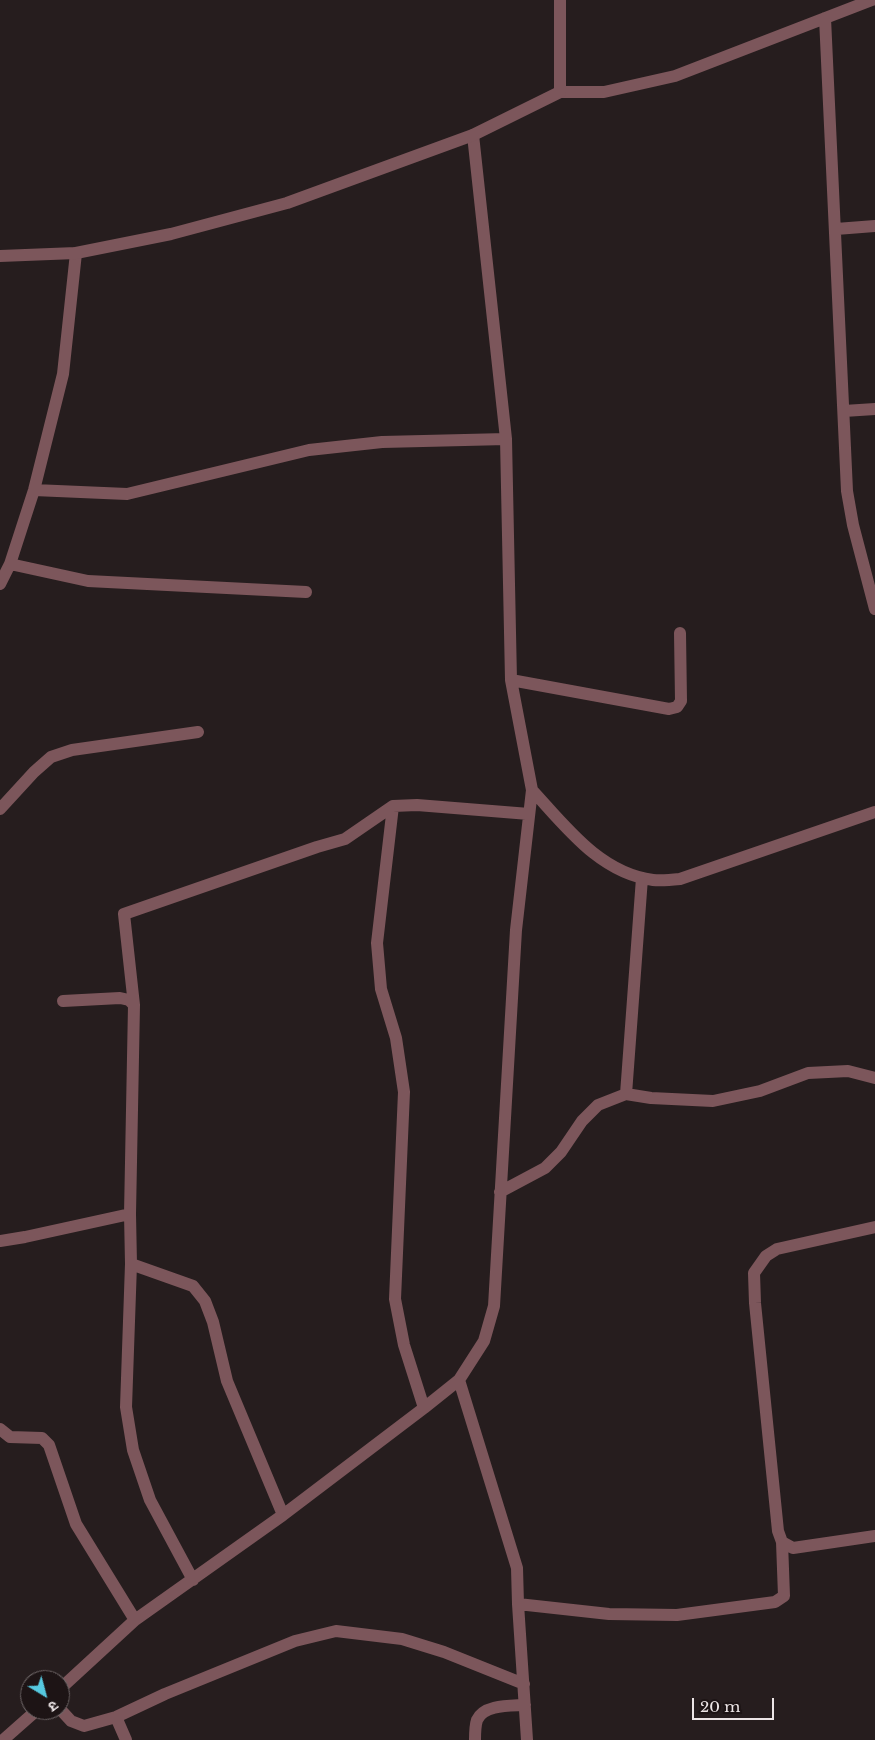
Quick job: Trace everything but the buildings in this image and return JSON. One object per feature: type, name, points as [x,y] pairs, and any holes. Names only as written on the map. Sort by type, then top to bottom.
[{"type":"street","points":[[560,0],[560,92]]},
{"type":"street","points":[[0,256],[76,253],[171,234],[287,203],[473,136],[560,92],[604,92],[675,76],[872,0]]},
{"type":"street","points":[[826,18],[847,491],[853,524],[875,609]]},
{"type":"street","points":[[70,1681],[135,1620],[283,1515],[459,1380],[484,1341],[494,1306],[516,930],[532,790],[511,680],[506,439],[473,136]]},
{"type":"street","points":[[836,229],[875,226]]},
{"type":"street","points":[[0,584],[10,564],[34,490],[63,374],[76,253]]},
{"type":"street","points":[[844,411],[875,409]]},
{"type":"street","points":[[34,490],[127,494],[309,450],[382,442],[506,439]]},
{"type":"street","points":[[10,564],[88,581],[306,592]]},
{"type":"street","points":[[511,680],[669,710],[676,707],[681,700],[680,633]]},
{"type":"street","points":[[0,809],[34,772],[51,757],[72,750],[198,732]]},
{"type":"street","points":[[532,790],[579,841],[608,864],[625,874],[654,880],[680,879],[875,812]]},
{"type":"street","points":[[193,1580],[150,1500],[132,1450],[126,1407],[131,1264],[130,1214],[134,1005],[124,914],[316,847],[345,839],[393,806],[418,805],[529,814]]},
{"type":"street","points":[[393,806],[377,944],[381,989],[396,1038],[404,1092],[395,1261],[395,1299],[404,1345],[424,1408]]},
{"type":"street","points":[[626,1094],[642,878]]},
{"type":"street","points":[[64,1001],[120,998],[129,1000],[134,1005]]},
{"type":"street","points":[[500,1192],[545,1168],[561,1152],[582,1121],[598,1105],[626,1094],[651,1098],[713,1101],[760,1091],[808,1073],[848,1071],[875,1078]]},
{"type":"street","points":[[0,1240],[25,1237],[130,1214]]},
{"type":"street","points":[[518,1604],[608,1614],[676,1615],[776,1602],[784,1596],[782,1542],[778,1531],[755,1303],[754,1273],[766,1256],[777,1249],[875,1227]]},
{"type":"street","points":[[131,1264],[193,1286],[205,1301],[228,1381],[283,1515]]},
{"type":"street","points":[[459,1380],[517,1568],[527,1740]]},
{"type":"street","points":[[0,1429],[10,1437],[42,1438],[50,1445],[76,1524],[135,1620]]},
{"type":"street","points":[[782,1542],[793,1548],[875,1536]]},
{"type":"street","points":[[70,1720],[84,1726],[116,1717],[165,1694],[295,1641],[336,1632],[402,1639],[444,1652],[524,1684]]},
{"type":"street","points":[[475,1740],[477,1720],[481,1714],[494,1707],[526,1705]]},
{"type":"street","points":[[116,1717],[126,1740]]},
{"type":"street","points":[[3,1740],[26,1720]]}]
